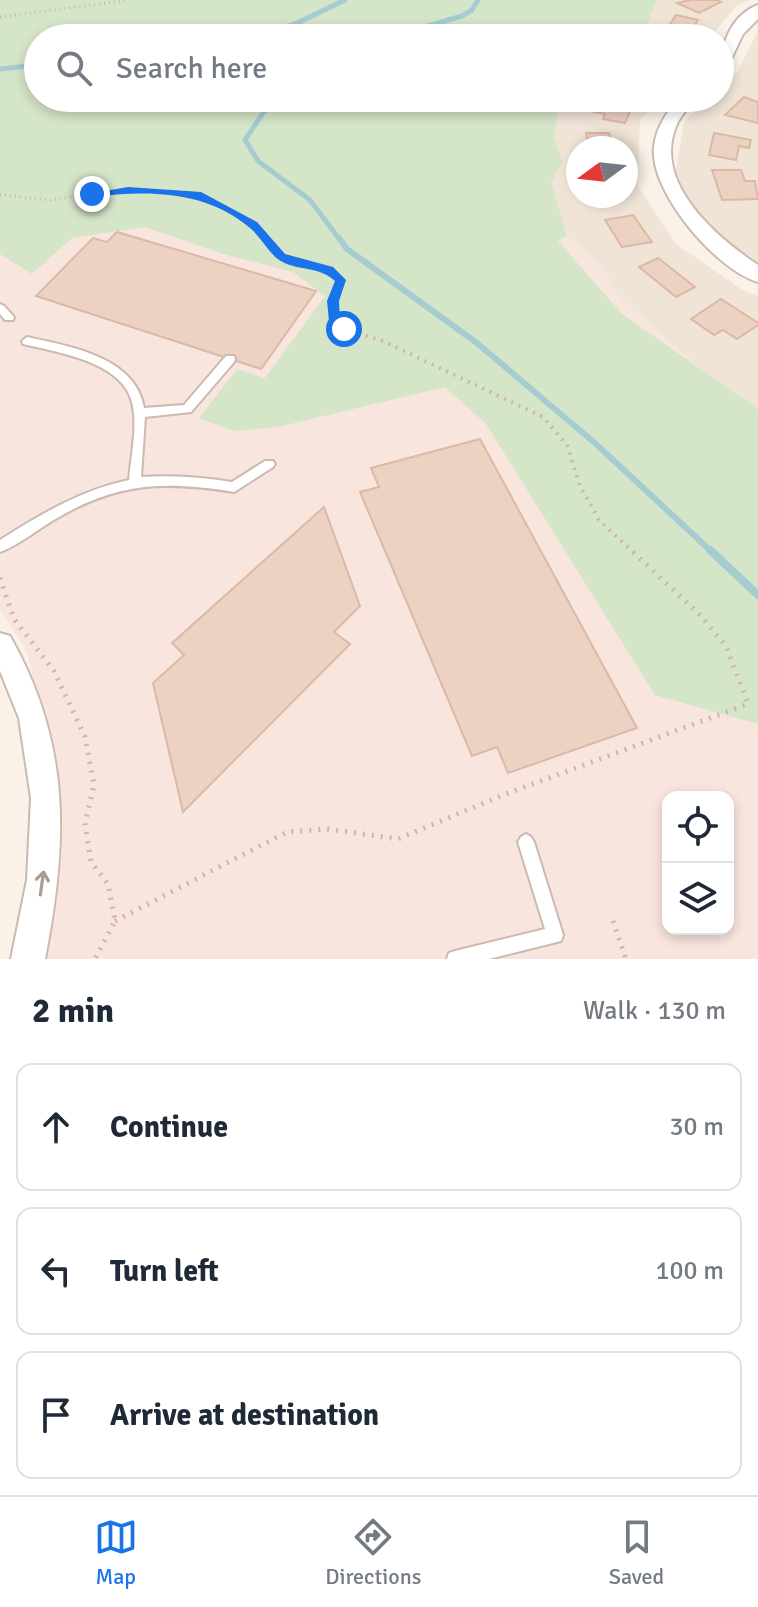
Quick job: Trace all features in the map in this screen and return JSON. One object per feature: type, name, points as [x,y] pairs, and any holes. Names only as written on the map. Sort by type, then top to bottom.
[{"type":"street","points":[[734,36],[758,10]]},
{"type":"street","points":[[676,112],[666,134],[665,167],[671,188],[700,231],[758,275]]},
{"type":"street","points":[[0,645],[27,702],[40,750],[46,798],[46,855],[28,959]]},
{"type":"lane","points":[[27,341],[78,352],[117,373],[136,396],[135,480]]},
{"type":"lane","points":[[138,413],[187,409],[230,359]]},
{"type":"lane","points":[[0,547],[95,493],[135,480],[188,478],[234,487],[269,464]]},
{"type":"lane","points":[[455,959],[555,935],[526,842]]},
{"type":"path","points":[[0,17],[129,0]]},
{"type":"path","points":[[0,195],[50,200],[128,190],[197,194],[253,225],[281,256],[299,264],[314,264],[330,270],[341,280],[333,301],[334,321],[344,329],[383,341],[543,417],[567,445],[580,486],[599,520],[701,616],[726,646],[748,704],[503,795],[398,839],[327,829],[287,832],[115,921],[95,959]]},
{"type":"path","points":[[0,578],[14,619],[54,671],[85,737],[94,785],[85,823],[91,862],[108,884],[115,921]]},
{"type":"path","points":[[613,921],[626,959]]},
{"type":"shaded area","points":[[656,0],[750,0],[737,5],[721,24],[643,24]]},
{"type":"shaded area","points":[[758,30],[758,262],[715,233],[691,209],[676,170],[684,122],[694,112],[734,112],[734,75]]},
{"type":"shaded area","points":[[544,112],[648,112],[640,121],[638,164],[638,136],[566,136],[566,208],[638,208],[638,187],[676,244],[744,291],[758,296],[758,419],[619,297],[601,265],[567,236],[550,181],[542,117]]},
{"type":"shaded area","points":[[152,226],[273,257],[356,318],[567,236],[601,265],[619,297],[758,419],[758,959],[45,959],[50,941],[60,799],[27,652],[0,610],[0,248]]},
{"type":"green space","points":[[0,0],[657,0],[646,24],[24,24],[24,112],[558,112],[553,137],[563,162],[551,182],[567,236],[558,241],[622,314],[758,409],[758,724],[655,695],[486,424],[445,387],[278,427],[234,431],[199,418],[237,369],[265,378],[325,296],[293,272],[223,254],[145,227],[72,238],[32,274],[0,254]]},
{"type":"building","points":[[690,0],[721,2],[699,13],[677,3]]},
{"type":"building","points":[[676,15],[698,20],[696,24],[670,24]]},
{"type":"building","points":[[744,97],[758,102],[758,123],[725,115],[734,112],[734,106]]},
{"type":"building","points":[[595,112],[630,112],[625,123],[603,119],[605,114]]},
{"type":"building","points":[[586,133],[609,133],[610,136],[587,136]]},
{"type":"building","points":[[714,133],[751,140],[749,148],[739,146],[736,160],[709,155]]},
{"type":"building","points":[[712,170],[741,170],[745,181],[755,181],[758,199],[722,200]]},
{"type":"building","points":[[633,215],[652,242],[622,247],[605,220]]},
{"type":"building","points":[[117,232],[316,291],[261,369],[36,296],[93,238],[107,242]]},
{"type":"building","points":[[658,258],[695,287],[676,297],[639,267]]},
{"type":"building","points":[[721,299],[758,325],[737,339],[723,330],[714,335],[691,319]]},
{"type":"building","points":[[480,439],[637,728],[508,773],[497,747],[472,756],[360,492],[379,487],[371,468]]},
{"type":"building","points":[[324,507],[360,606],[334,632],[350,644],[183,812],[153,683],[184,655],[172,643]]},
{"type":"waterway","points":[[295,24],[345,0]]},
{"type":"waterway","points":[[435,24],[462,16],[472,10],[478,0]]},
{"type":"waterway","points":[[0,69],[24,66]]},
{"type":"waterway","points":[[264,112],[245,140],[258,161],[310,200],[340,240]]},
{"type":"waterway","points":[[339,238],[347,249],[477,343],[596,444],[712,552]]},
{"type":"waterway","points":[[710,550],[758,595]]},
{"type":"route","points":[[92,194],[128,190],[197,194],[253,225],[281,256],[299,264],[314,264],[330,270],[341,280],[333,301],[334,321],[344,329]]}]
